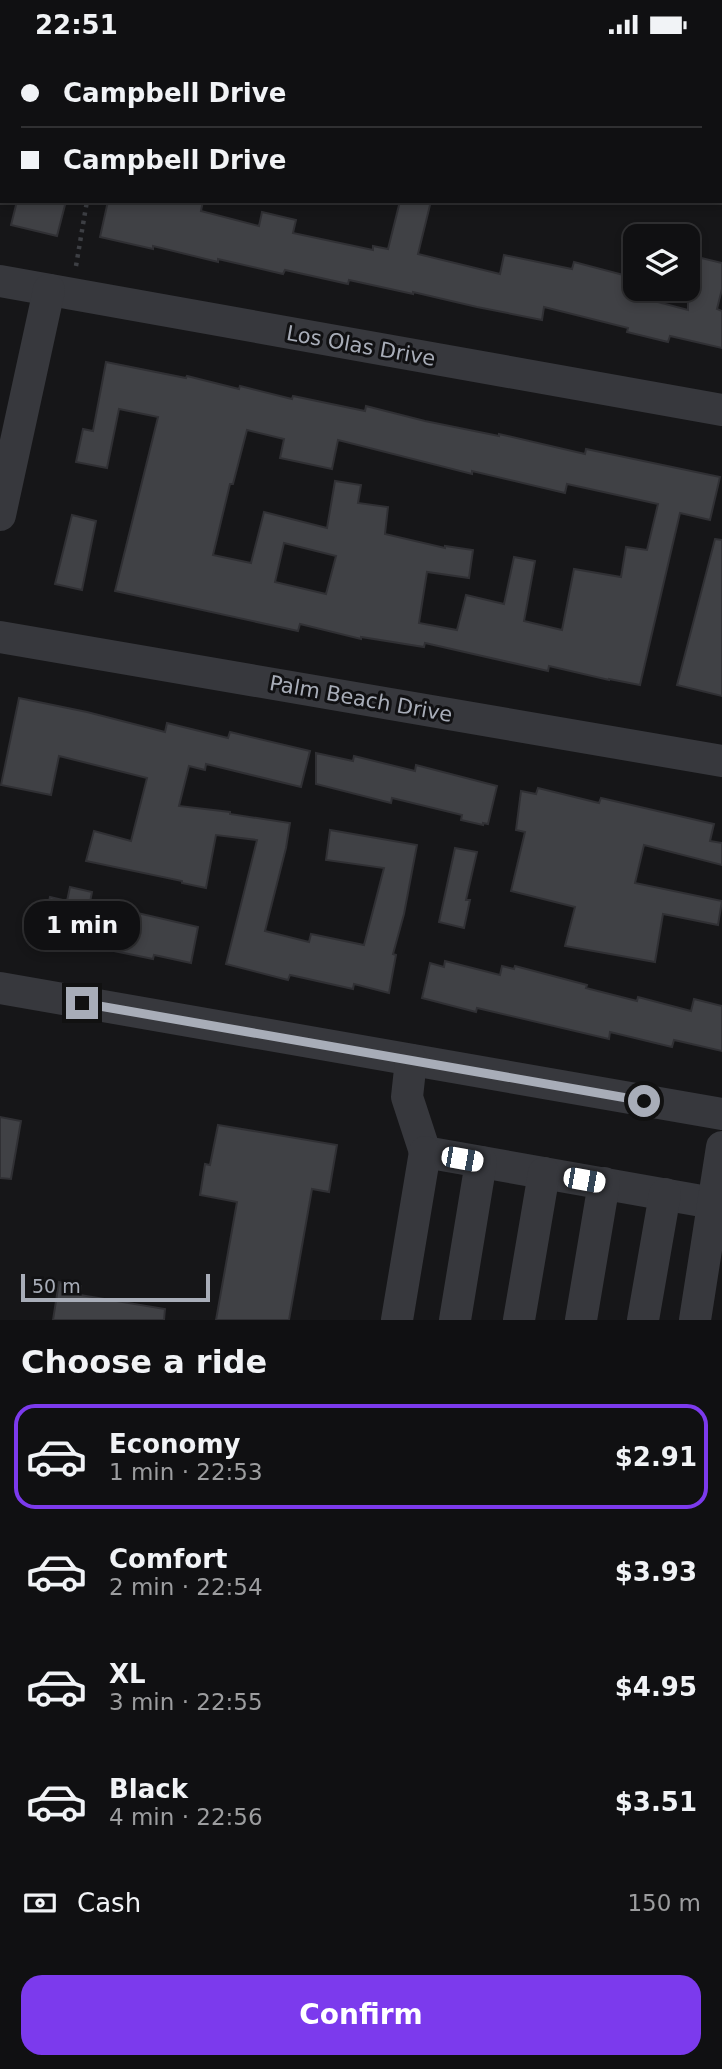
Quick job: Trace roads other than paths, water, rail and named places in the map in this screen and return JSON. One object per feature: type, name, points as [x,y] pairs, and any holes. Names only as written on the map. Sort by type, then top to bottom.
[{"type":"street","name":"Los Olas Drive","points":[[0,281],[722,410]]},
{"type":"street","points":[[0,515],[60,292]]},
{"type":"street","name":"Palm Beach Drive","points":[[0,636],[722,761]]},
{"type":"street","points":[[0,988],[722,1114]]},
{"type":"street","points":[[397,1320],[425,1152],[407,1097],[411,1060]]},
{"type":"street","points":[[695,1320],[722,1147]]},
{"type":"street","points":[[425,1152],[713,1203]]},
{"type":"street","points":[[455,1320],[481,1162]]},
{"type":"street","points":[[519,1320],[544,1173]]},
{"type":"street","points":[[581,1320],[604,1183]]},
{"type":"street","points":[[643,1320],[665,1194]]}]
